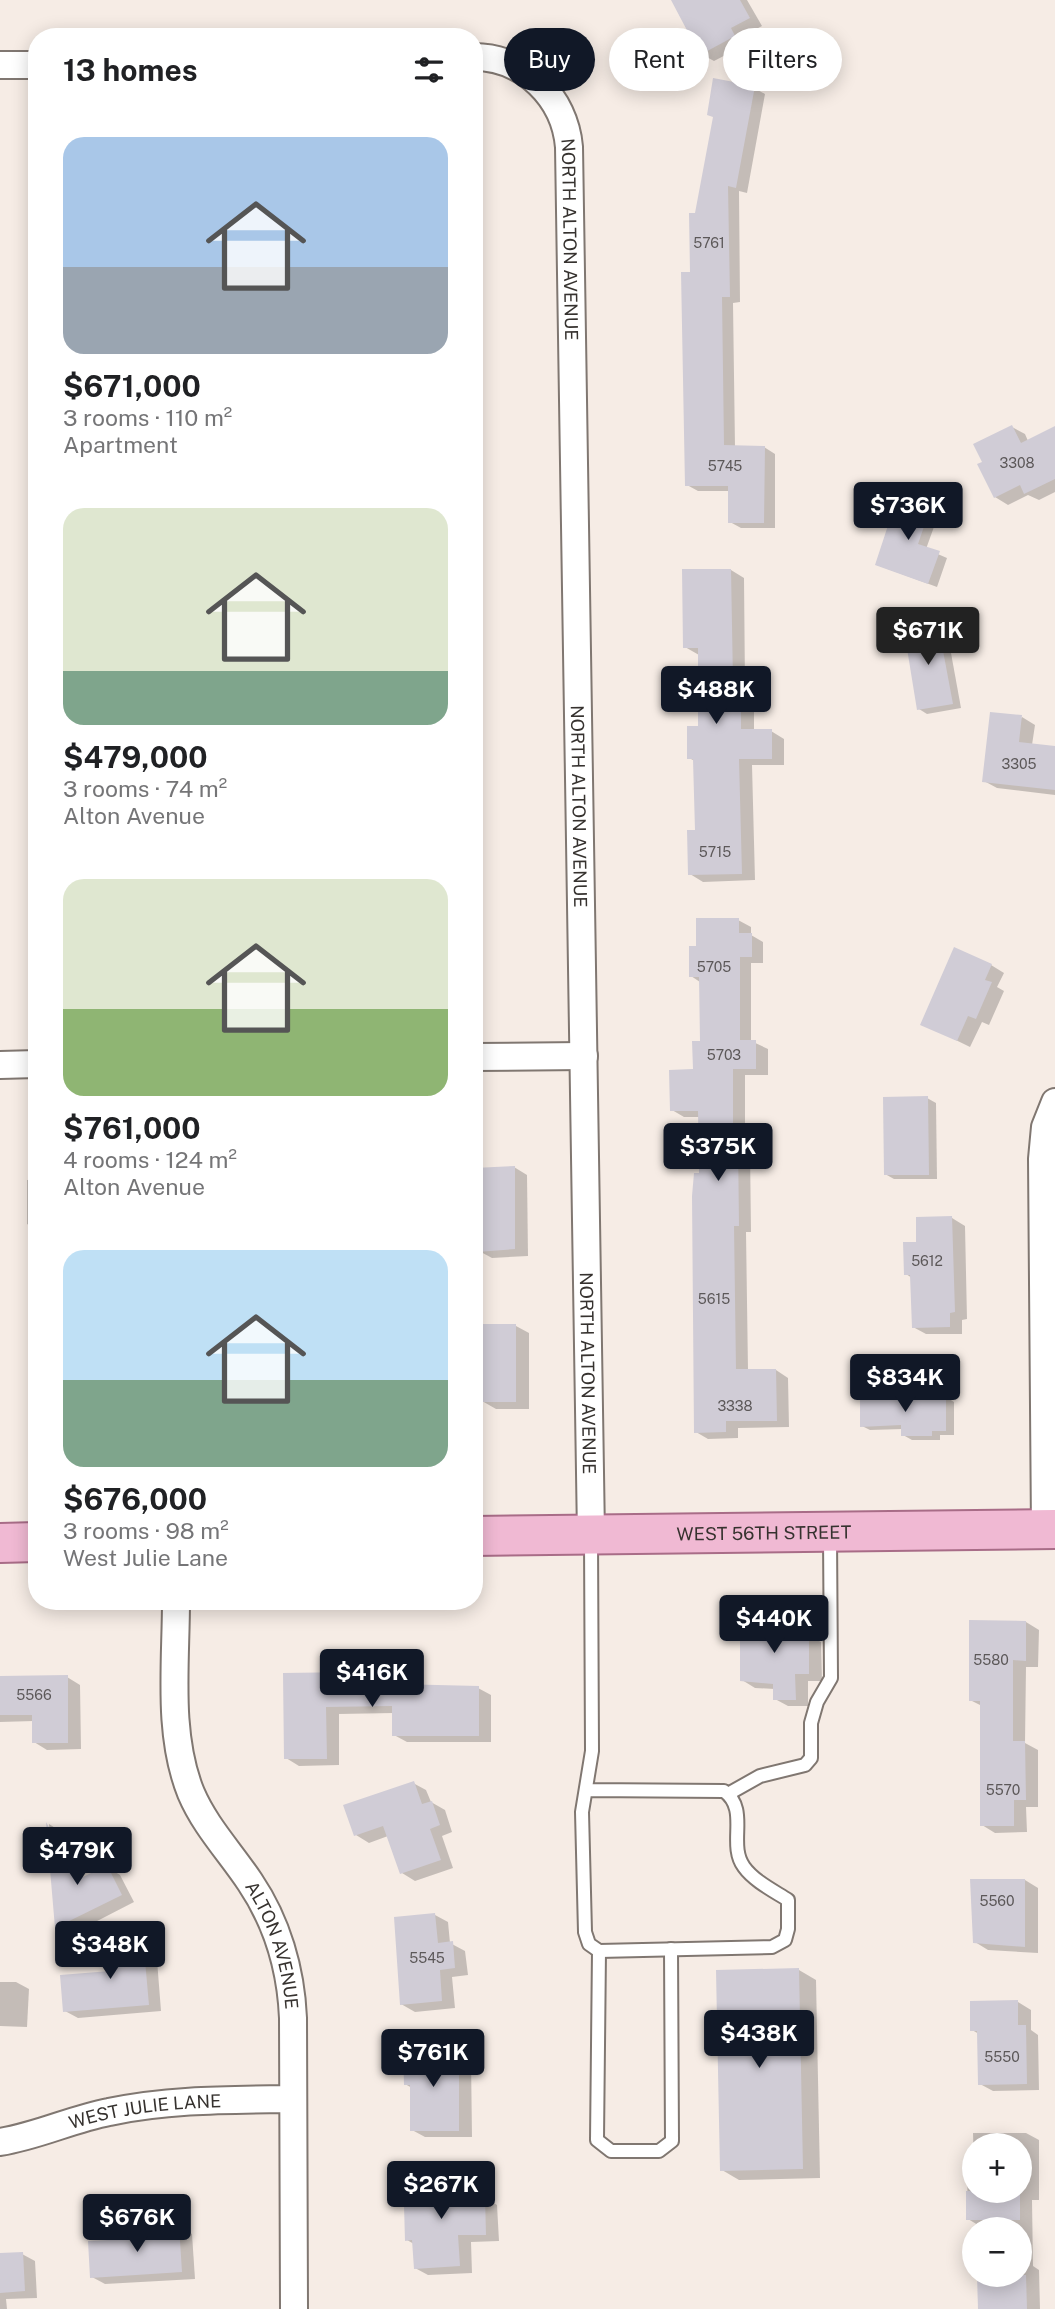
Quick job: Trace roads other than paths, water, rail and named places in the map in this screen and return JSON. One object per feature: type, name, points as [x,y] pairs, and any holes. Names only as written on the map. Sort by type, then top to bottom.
[{"type":"main road","name":"WEST 56TH STREET","points":[[483,1536],[1050,1529]]},
{"type":"main road","points":[[0,1543],[28,1542]]},
{"type":"street","name":"NORTH ALTON AVENUE","points":[[483,58],[516,66],[542,86],[561,113],[569,147],[591,1535]]},
{"type":"street","points":[[0,65],[28,65]]},
{"type":"street","points":[[483,1057],[584,1056]]},
{"type":"street","points":[[0,1065],[28,1064]]},
{"type":"street","points":[[1050,1529],[1042,1159],[1045,1127],[1055,1102]]},
{"type":"street","name":"ALTON AVENUE","points":[[176,1610],[177,1732],[187,1782],[204,1819],[263,1902],[279,1940],[292,2006],[295,2309]]},
{"type":"street","name":"WEST JULIE LANE","points":[[0,2142],[19,2139],[106,2112],[170,2102],[293,2099]]},
{"type":"lane","points":[[728,1794],[760,1776],[805,1765],[811,1758],[811,1723],[817,1702],[831,1678],[830,1532]]},
{"type":"lane","points":[[586,1790],[724,1791],[728,1794],[737,1807],[738,1853],[743,1867],[788,1900],[785,1940],[772,1947],[599,1951],[589,1944],[585,1932],[582,1811],[592,1751],[591,1535]]},
{"type":"lane","points":[[599,1951],[597,2140],[611,2151],[659,2151],[672,2141],[671,1949]]}]
